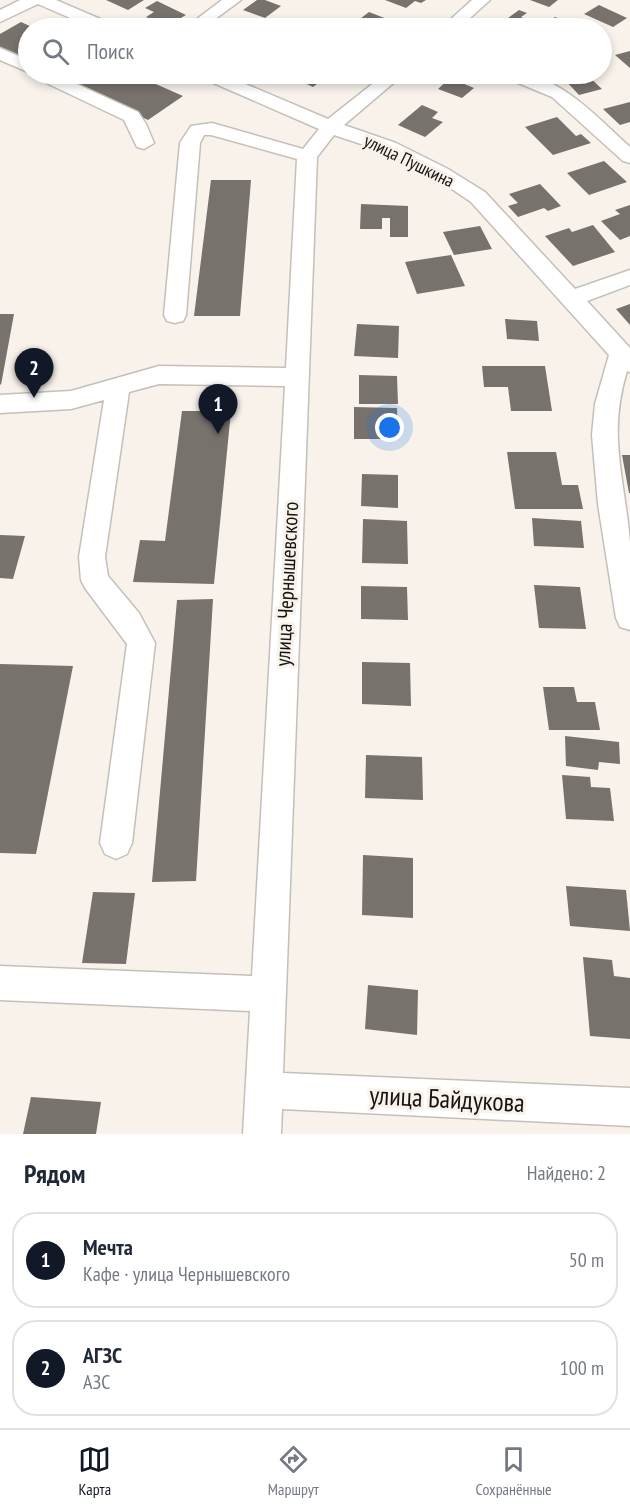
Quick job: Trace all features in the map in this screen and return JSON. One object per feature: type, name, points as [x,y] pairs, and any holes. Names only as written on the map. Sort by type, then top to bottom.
[{"type":"street","points":[[0,17],[33,0]]},
{"type":"street","points":[[42,0],[83,18]]},
{"type":"street","points":[[208,18],[234,0]]},
{"type":"street","points":[[461,18],[482,0]]},
{"type":"street","points":[[0,53],[18,62]]},
{"type":"street","points":[[63,84],[131,116],[137,124],[144,143]]},
{"type":"street","name":"улица Пушкина","points":[[231,84],[330,127],[389,147],[441,173],[478,197],[626,359],[610,384],[604,433],[610,501],[630,618]]},
{"type":"street","points":[[175,315],[190,143],[198,130],[212,129],[307,156],[330,127],[383,84]]},
{"type":"street","points":[[536,84],[558,93],[630,157]]},
{"type":"street","name":"улица Чернышевского","points":[[262,1134],[307,156]]},
{"type":"street","points":[[571,299],[630,277]]},
{"type":"street","points":[[0,404],[71,400],[159,375],[297,377]]},
{"type":"street","points":[[116,843],[141,643],[129,622],[95,580],[92,557],[118,386]]},
{"type":"street","points":[[0,983],[268,994]]},
{"type":"street","name":"улица Байдукова","points":[[263,1090],[630,1107]]},
{"type":"building","points":[[106,0],[144,0],[128,10]]},
{"type":"building","points":[[257,0],[265,0],[281,6],[265,18],[243,10]]},
{"type":"building","points":[[385,0],[426,0],[421,3],[415,1],[406,8]]},
{"type":"building","points":[[530,0],[558,0],[549,7]]},
{"type":"building","points":[[157,1],[186,15],[181,18],[148,18],[146,17],[154,12],[145,8]]},
{"type":"building","points":[[599,5],[627,18],[613,27],[612,18],[593,18],[584,14]]},
{"type":"building","points":[[519,10],[527,13],[521,17],[523,18],[508,18]]},
{"type":"building","points":[[369,12],[384,18],[361,18]]},
{"type":"building","points":[[18,24],[18,59],[0,50],[0,34]]},
{"type":"building","points":[[630,51],[630,68],[615,55]]},
{"type":"building","points":[[71,84],[156,84],[183,96],[148,120]]},
{"type":"building","points":[[443,84],[464,84],[474,88],[462,98],[438,89]]},
{"type":"building","points":[[569,84],[597,84],[602,89],[579,95]]},
{"type":"building","points":[[630,102],[630,122],[620,125],[603,109]]},
{"type":"building","points":[[422,105],[438,112],[432,118],[443,122],[425,137],[398,125]]},
{"type":"building","points":[[557,117],[576,136],[581,134],[591,143],[553,155],[525,127]]},
{"type":"building","points":[[604,161],[627,182],[589,195],[567,173]]},
{"type":"building","points":[[211,180],[251,180],[240,316],[194,316]]},
{"type":"building","points":[[540,184],[561,206],[548,211],[544,208],[518,217],[508,206],[518,203],[509,194]]},
{"type":"building","points":[[361,204],[408,206],[408,237],[390,237],[390,218],[382,218],[382,229],[360,229]]},
{"type":"building","points":[[630,205],[630,236],[620,240],[601,221],[620,214],[615,210]]},
{"type":"building","points":[[593,225],[615,252],[573,266],[545,236],[569,228],[572,232]]},
{"type":"building","points":[[480,226],[492,249],[454,255],[443,232]]},
{"type":"building","points":[[451,255],[465,286],[417,294],[405,262]]},
{"type":"building","points":[[630,304],[630,325],[616,309]]},
{"type":"building","points":[[0,314],[14,314],[1,385],[0,384]]},
{"type":"building","points":[[505,319],[537,321],[539,341],[507,339]]},
{"type":"building","points":[[357,324],[399,326],[398,358],[354,356]]},
{"type":"building","points":[[482,366],[545,366],[552,411],[511,411],[508,387],[484,387]]},
{"type":"building","points":[[359,375],[397,376],[398,404],[359,404]]},
{"type":"building","points":[[354,407],[397,408],[398,439],[354,439]]},
{"type":"building","points":[[182,411],[231,411],[214,584],[133,582],[140,540],[165,541]]},
{"type":"building","points":[[507,452],[556,452],[562,485],[578,485],[583,509],[515,509]]},
{"type":"building","points":[[622,455],[630,455],[630,493],[629,493]]},
{"type":"building","points":[[362,474],[398,475],[398,508],[361,506]]},
{"type":"building","points":[[532,518],[581,521],[584,548],[534,546]]},
{"type":"building","points":[[363,519],[407,521],[408,564],[362,563]]},
{"type":"building","points":[[0,535],[25,536],[13,579],[0,578]]},
{"type":"building","points":[[534,585],[580,587],[586,629],[539,628]]},
{"type":"building","points":[[361,586],[407,587],[408,620],[361,619]]},
{"type":"building","points":[[213,599],[196,881],[152,882],[177,600]]},
{"type":"building","points":[[362,662],[410,663],[411,706],[362,704]]},
{"type":"building","points":[[0,664],[73,666],[36,854],[0,853]]},
{"type":"building","points":[[543,687],[574,687],[577,702],[595,702],[600,730],[549,730]]},
{"type":"building","points":[[565,736],[619,742],[620,764],[599,762],[598,770],[566,766]]},
{"type":"building","points":[[366,755],[422,757],[423,800],[365,798]]},
{"type":"building","points":[[562,775],[590,777],[591,787],[610,788],[614,821],[566,819]]},
{"type":"building","points":[[363,855],[413,858],[413,918],[362,915]]},
{"type":"building","points":[[566,886],[626,890],[630,931],[570,926]]},
{"type":"building","points":[[93,892],[135,893],[126,964],[82,963]]},
{"type":"building","points":[[583,957],[612,960],[614,976],[630,978],[630,1039],[590,1036]]},
{"type":"building","points":[[368,985],[418,990],[417,1035],[365,1029]]},
{"type":"building","points":[[31,1097],[101,1102],[96,1134],[23,1134]]},
{"type":"place","name":"АГЗС","points":[[34,398]]},
{"type":"place","name":"Мечта","points":[[218,434]]}]
